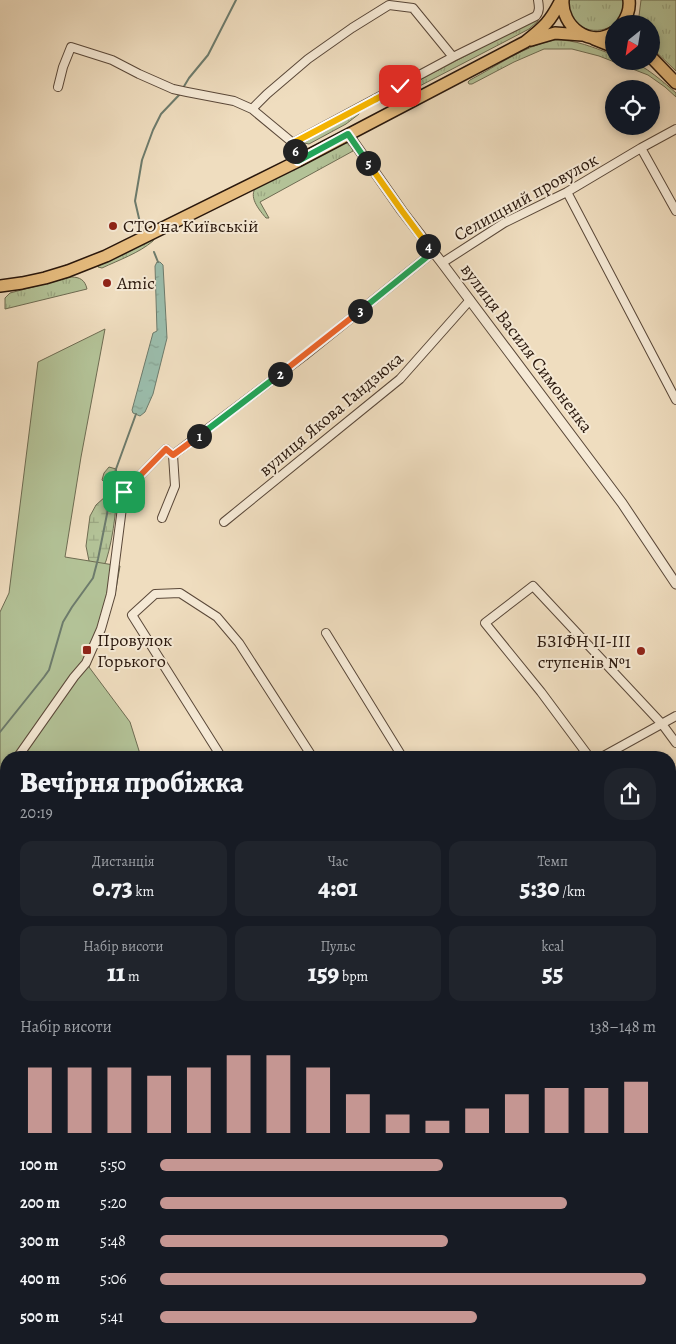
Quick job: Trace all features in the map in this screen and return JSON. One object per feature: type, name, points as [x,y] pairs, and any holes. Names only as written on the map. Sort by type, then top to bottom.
[{"type":"main road","points":[[562,0],[562,9],[569,24],[588,37],[605,43]]},
{"type":"main road","points":[[0,286],[53,276],[106,256],[298,161],[525,42],[546,25],[562,0]]},
{"type":"main road","points":[[525,42],[555,34],[601,38],[605,37]]},
{"type":"main road","points":[[660,66],[673,80]]},
{"type":"main road","points":[[658,70],[673,80]]},
{"type":"street","points":[[293,143],[453,57],[536,16],[539,7],[538,0]]},
{"type":"street","points":[[252,110],[266,94],[308,59],[389,5],[413,8],[453,57]]},
{"type":"street","points":[[58,87],[71,47],[112,60],[139,74],[178,90],[234,101],[252,110],[293,143],[298,161]]},
{"type":"street","name":"Селищний провулок","points":[[442,262],[504,223],[567,192],[676,129]]},
{"type":"street","name":"вулиця Василя Симоненка","points":[[348,134],[402,211],[622,503],[676,584]]},
{"type":"street","points":[[641,148],[676,211]]},
{"type":"street","points":[[567,192],[676,400]]},
{"type":"street","points":[[173,455],[304,356],[433,252]]},
{"type":"street","name":"вулиця Якова Гандзюка","points":[[224,522],[400,379],[470,300]]},
{"type":"street","points":[[22,751],[74,676],[86,663],[101,629],[111,594],[124,492],[166,449],[173,455],[175,486],[162,518]]},
{"type":"street","points":[[585,751],[541,692],[485,623],[533,586],[662,724],[676,743]]},
{"type":"street","points":[[218,751],[132,615],[155,594],[180,593],[217,617],[239,643],[308,751]]},
{"type":"street","points":[[326,634],[399,751]]},
{"type":"street","points":[[613,751],[676,716]]},
{"type":"green space","points":[[569,0],[623,0],[621,15],[605,15],[605,28],[585,29],[576,23],[570,13]]},
{"type":"green space","points":[[641,0],[676,0],[676,71],[660,56],[660,15],[639,15]]},
{"type":"green space","points":[[538,18],[538,21],[529,29],[387,103],[381,103],[381,100]]},
{"type":"green space","points":[[554,40],[577,42],[605,52],[605,58],[572,49],[544,49],[469,84],[470,80],[511,57]]},
{"type":"green space","points":[[635,70],[648,70],[660,80],[655,80]]},
{"type":"green space","points":[[660,80],[676,93],[676,97],[660,83]]},
{"type":"green space","points":[[358,111],[359,114],[346,124],[309,144],[304,143],[305,140]]},
{"type":"green space","points":[[341,143],[350,143],[353,151],[260,202],[269,218],[266,218],[254,200],[255,189]]},
{"type":"green space","points":[[154,239],[153,241],[135,253],[102,268],[98,267],[98,266]]},
{"type":"green space","points":[[71,277],[82,280],[87,289],[5,309],[5,298],[10,293]]},
{"type":"green space","points":[[105,329],[81,457],[65,557],[120,566],[115,595],[89,667],[130,722],[139,751],[0,751],[0,612],[9,593],[38,362]]},
{"type":"green space","points":[[109,467],[116,469],[117,472],[113,529],[106,561],[92,589],[86,546],[90,516],[96,505],[106,496],[107,484],[102,480],[104,473]]},
{"type":"water","points":[[157,262],[163,265],[167,338],[153,394],[145,412],[140,416],[133,413],[132,410],[153,333],[157,331],[155,266]]},
{"type":"waterway","points":[[183,88],[208,55],[236,0]]},
{"type":"waterway","points":[[141,227],[135,201],[142,160],[161,114],[181,93]]},
{"type":"waterway","points":[[154,252],[158,262]]},
{"type":"waterway","points":[[0,732],[49,670],[63,622],[93,578],[116,469],[136,414]]},
{"type":"place","name":"СТО на Київській","points":[[113,226]]},
{"type":"place","name":"Amic","points":[[107,283]]},
{"type":"place","name":"Провулок Горького","points":[[87,650]]},
{"type":"place","name":"БЗІФН ІІ-ІІІ ступенів №1","points":[[641,651]]},
{"type":"route","points":[[124,492],[166,449],[173,455],[304,356],[433,252],[348,134],[298,161],[293,143],[400,86]]}]
